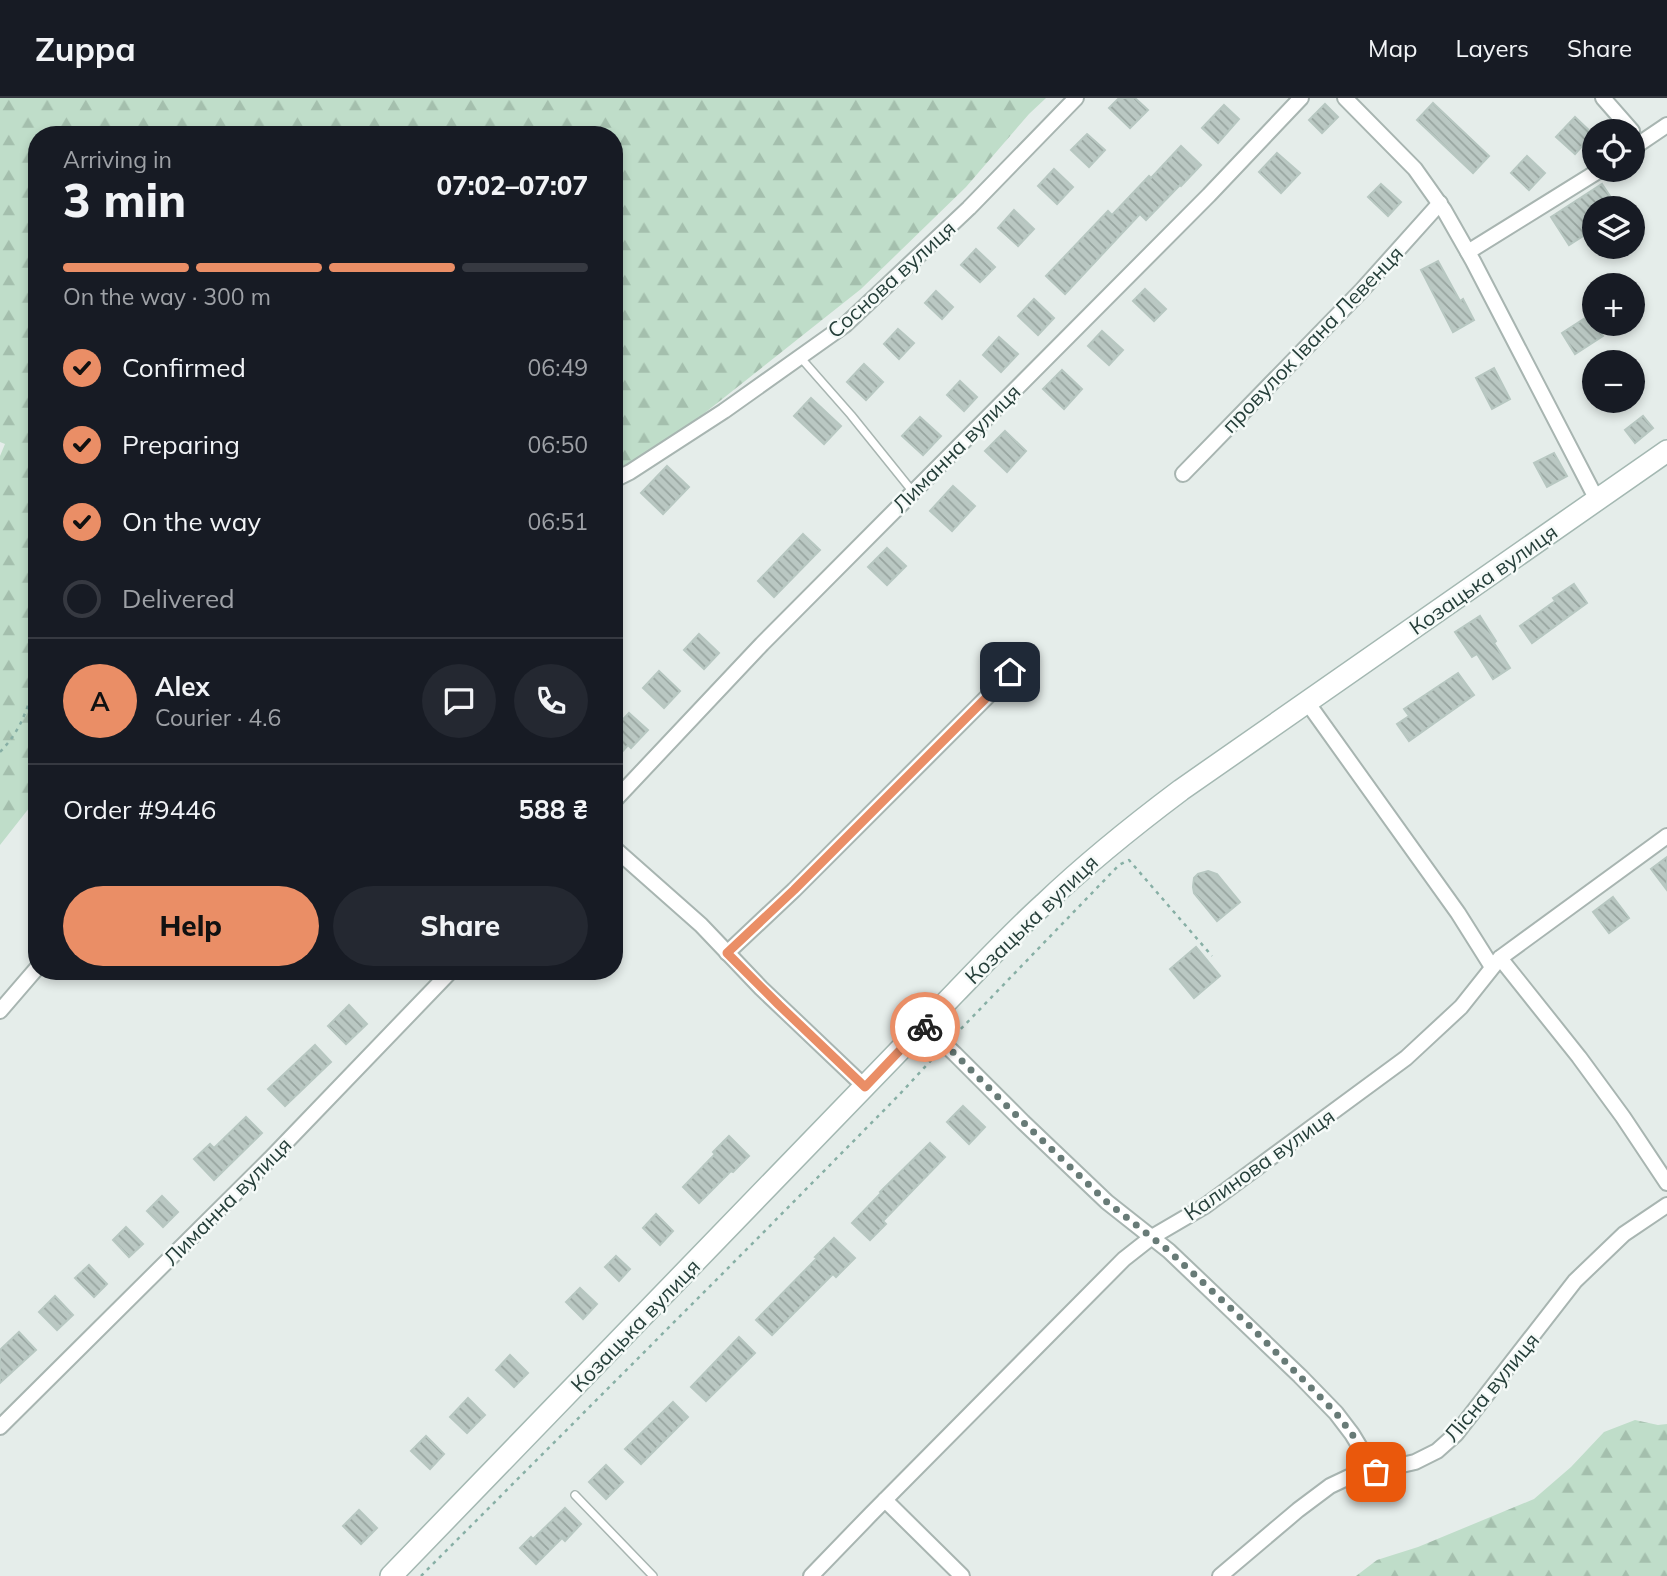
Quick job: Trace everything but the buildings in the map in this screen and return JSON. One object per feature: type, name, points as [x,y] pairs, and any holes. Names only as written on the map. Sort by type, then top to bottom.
[{"type":"main road","name":"Козацька вулиця","points":[[391,1576],[924,1025],[1042,905],[1096,857],[1181,790],[1667,451]]},
{"type":"street","name":"Соснова вулиця","points":[[623,476],[724,411],[845,325],[970,208],[1076,98]]},
{"type":"street","name":"Лиманна вулиця","points":[[623,791],[762,644],[1209,195],[1301,98]]},
{"type":"street","points":[[1345,98],[1415,169],[1440,203],[1597,500]]},
{"type":"street","points":[[1603,98],[1620,119]]},
{"type":"street","points":[[1645,134],[1667,125]]},
{"type":"street","points":[[1468,252],[1582,181]]},
{"type":"street","name":"провулок Івана Левенця","points":[[1183,474],[1362,290],[1440,203]]},
{"type":"street","points":[[727,953],[794,890],[993,691],[1027,652]]},
{"type":"street","points":[[1307,702],[1458,913],[1496,962],[1579,1057],[1667,1184]]},
{"type":"street","name":"Калинова вулиця","points":[[811,1576],[1124,1259],[1152,1237],[1205,1206],[1406,1058],[1461,1007],[1496,962],[1667,836]]},
{"type":"street","points":[[623,856],[701,925],[865,1087]]},
{"type":"street","points":[[0,1011],[28,978]]},
{"type":"street","name":"Лиманна вулиця","points":[[0,1427],[270,1159],[442,980]]},
{"type":"street","points":[[924,1025],[1098,1193],[1169,1251],[1253,1329],[1336,1413],[1376,1472]]},
{"type":"street","name":"Лісна вулиця","points":[[1220,1576],[1329,1486],[1349,1477],[1415,1462],[1437,1451],[1456,1434],[1576,1281],[1624,1234],[1667,1205]]},
{"type":"street","points":[[885,1500],[962,1576]]},
{"type":"lane","points":[[800,357],[913,492]]},
{"type":"lane","points":[[575,1494],[653,1576]]},
{"type":"path","points":[[0,752],[22,723],[28,705]]},
{"type":"path","points":[[421,1576],[760,1237],[1119,865],[1129,860],[1212,956]]},
{"type":"green space","points":[[0,98],[1046,98],[966,187],[861,289],[668,442],[623,465],[623,126],[28,126],[28,809],[0,845],[0,456],[5,444],[0,442]]},
{"type":"green space","points":[[1635,1420],[1658,1425],[1667,1424],[1667,1576],[1356,1576],[1377,1560],[1418,1547],[1534,1499],[1571,1467],[1604,1432]]},
{"type":"way so far","points":[[925,1027],[1107,1202],[1169,1251],[1253,1329],[1336,1413],[1376,1472]]},
{"type":"route","points":[[925,1027],[924,1025],[865,1087],[727,953],[794,890],[1010,672]]}]
